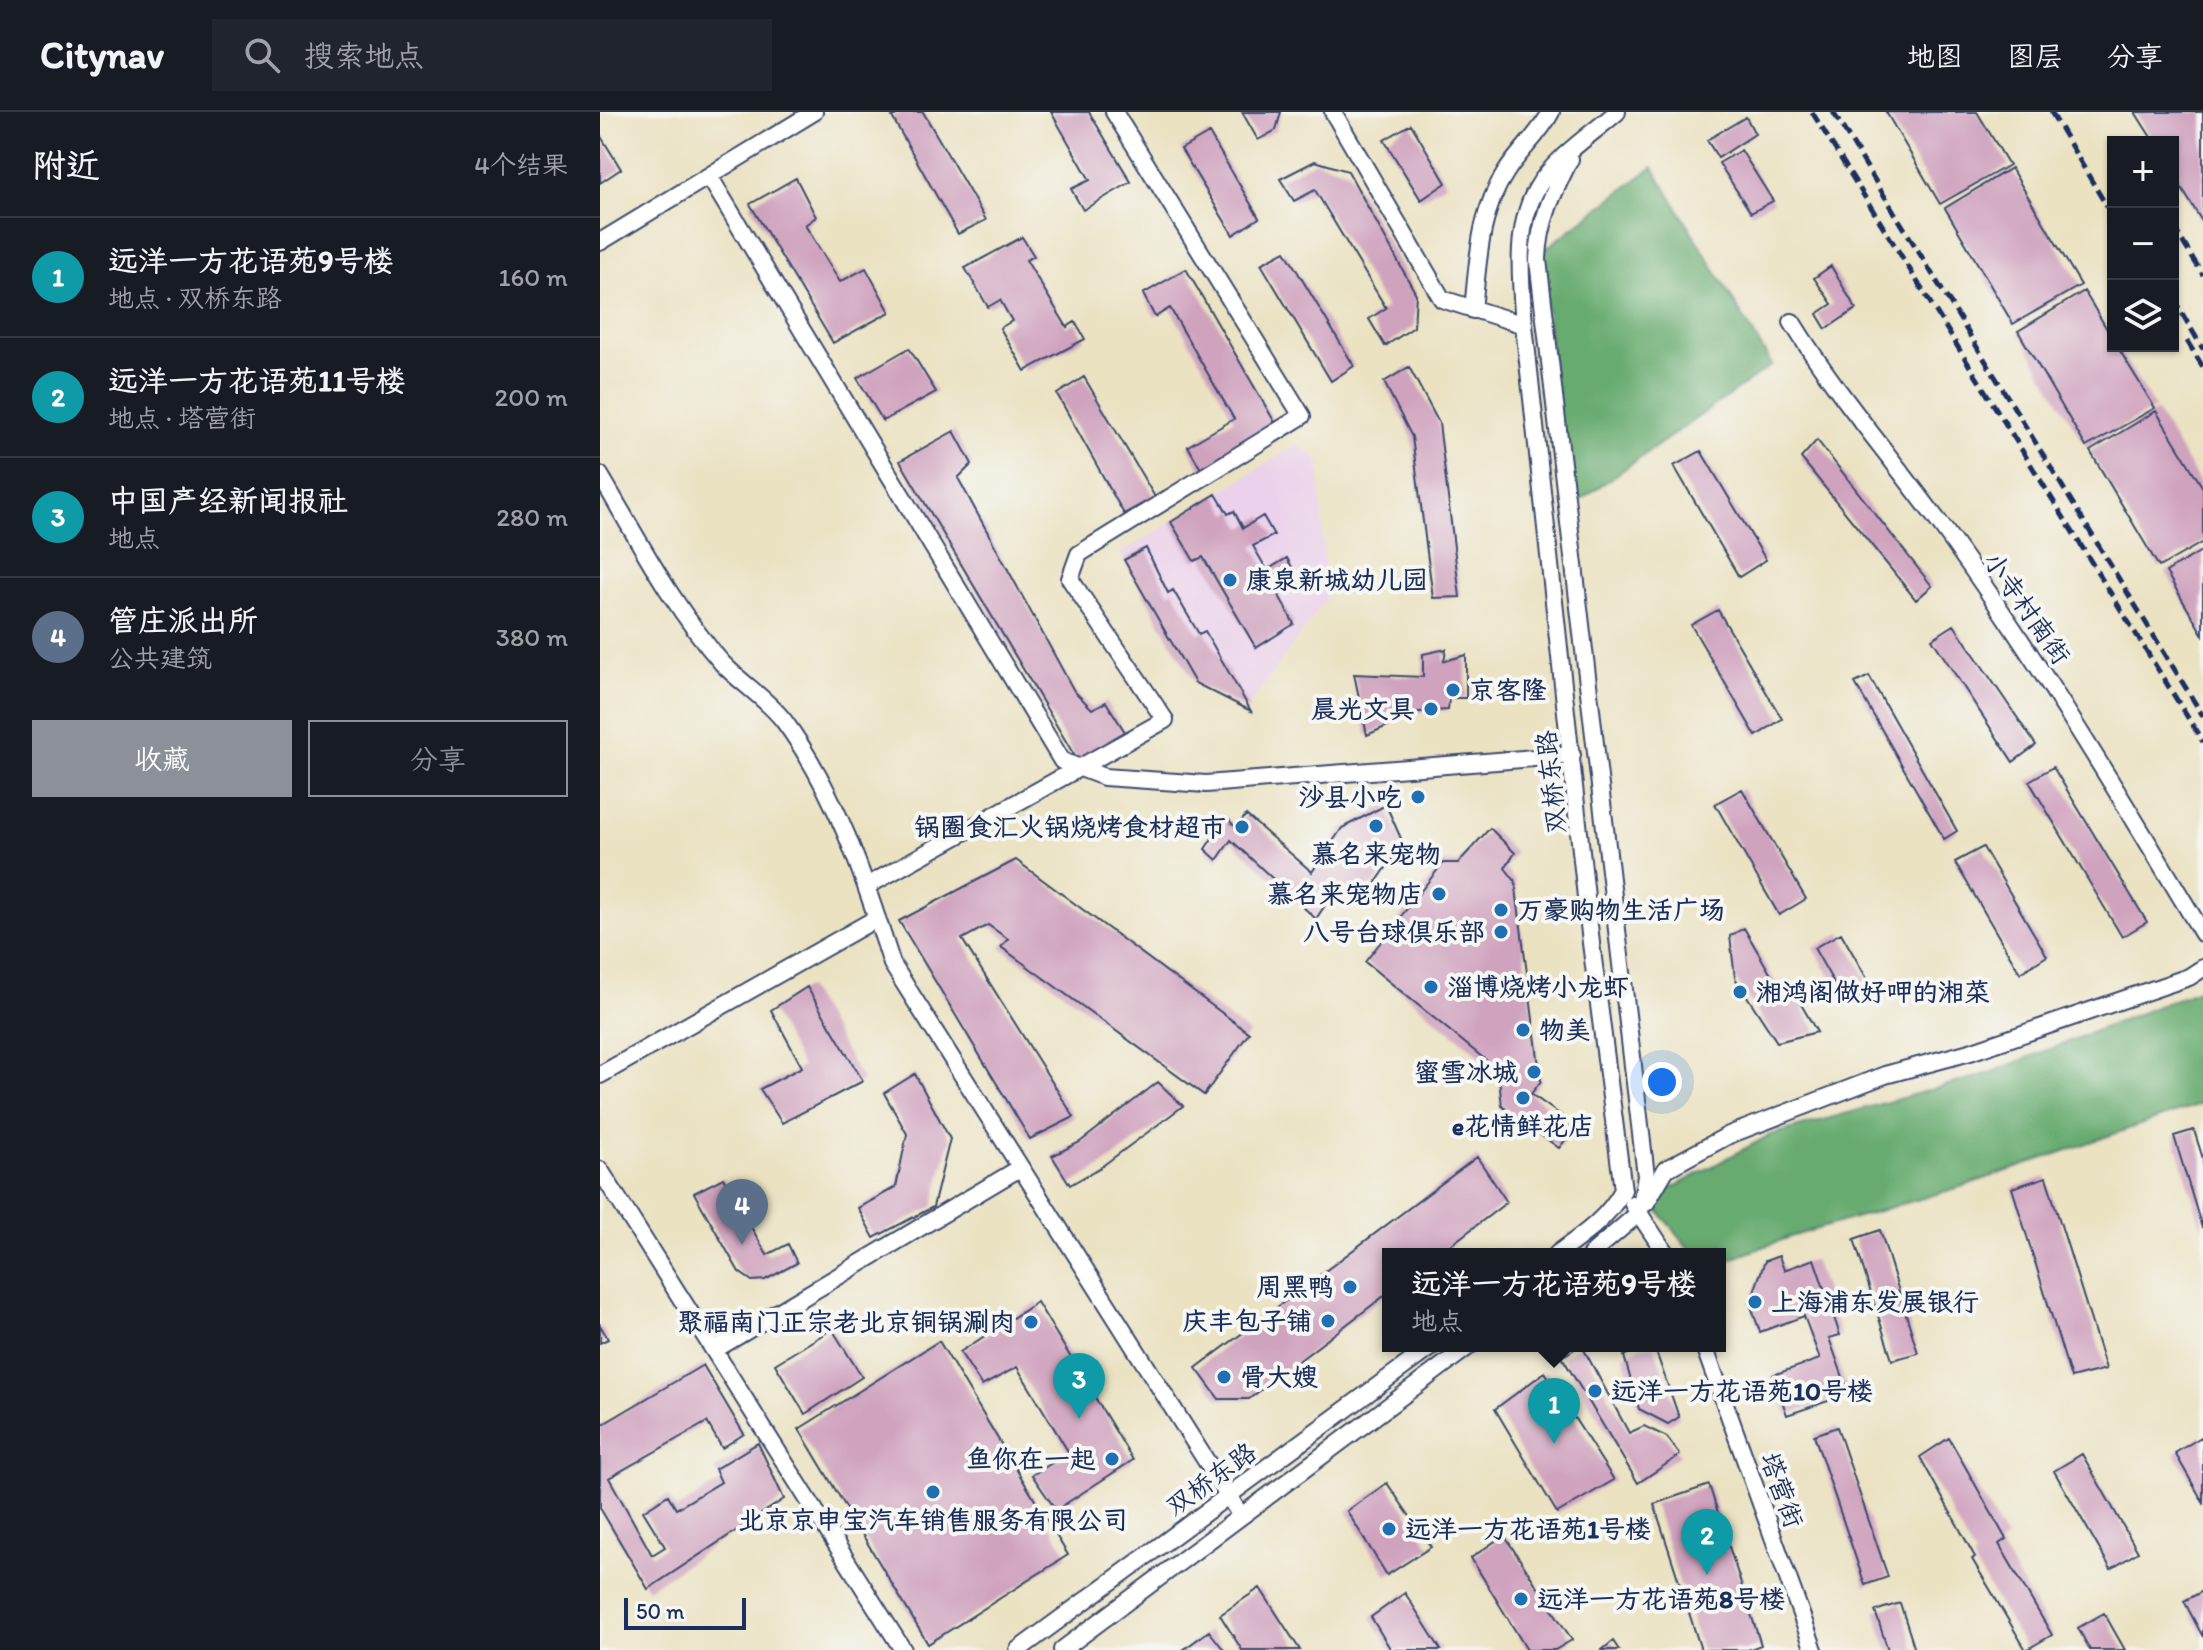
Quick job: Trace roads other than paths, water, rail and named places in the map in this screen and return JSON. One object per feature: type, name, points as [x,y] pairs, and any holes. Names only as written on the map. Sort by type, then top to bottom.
[{"type":"street","points":[[600,242],[814,112]]},
{"type":"street","points":[[867,886],[1083,769],[1165,720],[1070,579],[1079,554],[1302,416],[1114,112]]},
{"type":"street","points":[[1333,112],[1442,299],[1524,325]]},
{"type":"street","points":[[1473,310],[1482,227],[1505,173],[1543,128],[1551,112]]},
{"type":"street","name":"双桥东路","points":[[1617,112],[1549,172],[1536,189],[1521,251],[1524,325],[1623,1190]]},
{"type":"street","name":"双桥东路","points":[[1574,150],[1546,207],[1539,236],[1538,260],[1646,1176],[1640,1212]]},
{"type":"street","points":[[709,176],[1062,761],[1104,777],[1206,784],[1572,755]]},
{"type":"street","name":"小寺村南街","points":[[1792,322],[1820,368],[1944,530],[2077,723],[2203,934]]},
{"type":"street","points":[[600,475],[677,606],[723,664],[783,720],[835,808],[867,886],[892,964],[1241,1516]]},
{"type":"street","points":[[600,1075],[877,918]]},
{"type":"street","points":[[1598,1248],[1640,1212],[1666,1169],[1729,1135],[1885,1075],[1970,1052],[2189,977],[2203,968]]},
{"type":"street","points":[[716,1349],[1020,1168]]},
{"type":"street","points":[[600,1170],[716,1349],[903,1650]]},
{"type":"street","points":[[1565,1248],[1596,1226],[1612,1209],[1623,1190],[1662,1248]]},
{"type":"street","name":"双桥东路","points":[[1018,1650],[1424,1352]]},
{"type":"street","name":"双桥东路","points":[[1062,1650],[1461,1352]]},
{"type":"street","name":"塔营街","points":[[1706,1352],[1814,1650]]},
{"type":"railway","points":[[1812,112],[2203,742]]},
{"type":"railway","points":[[1833,112],[2203,716]]},
{"type":"railway","points":[[2051,112],[2108,208]]},
{"type":"railway","points":[[2179,236],[2203,275]]},
{"type":"railway","points":[[2179,308],[2203,349]]},
{"type":"railway","points":[[2187,341],[2203,367]]},
{"type":"place","name":"康泉新城幼儿园","points":[[1230,580]]},
{"type":"place","name":"京客隆","points":[[1453,690]]},
{"type":"place","name":"晨光文具","points":[[1431,709]]},
{"type":"place","name":"沙县小吃","points":[[1418,797]]},
{"type":"place","name":"慕名来宠物","points":[[1376,826]]},
{"type":"place","name":"锅圈食汇火锅烧烤食材超市","points":[[1242,827]]},
{"type":"place","name":"慕名来宠物店","points":[[1439,894]]},
{"type":"place","name":"万豪购物生活广场","points":[[1501,910]]},
{"type":"place","name":"八号台球俱乐部","points":[[1501,932]]},
{"type":"place","name":"淄博烧烤小龙虾","points":[[1431,987]]},
{"type":"place","name":"湘鸿阁做好呷的湘菜","points":[[1740,992]]},
{"type":"place","name":"物美","points":[[1523,1030]]},
{"type":"place","name":"蜜雪冰城","points":[[1534,1072]]},
{"type":"place","name":"e花情鲜花店","points":[[1523,1098]]},
{"type":"place","name":"管庄派出所","points":[[742,1245]]},
{"type":"place","name":"周黑鸭","points":[[1350,1287]]},
{"type":"place","name":"上海浦东发展银行","points":[[1755,1302]]},
{"type":"place","name":"庆丰包子铺","points":[[1328,1321]]},
{"type":"place","name":"聚福南门正宗老北京铜锅涮肉","points":[[1031,1322]]},
{"type":"place","name":"骨大嫂","points":[[1224,1377]]},
{"type":"place","name":"远洋一方花语苑10号楼","points":[[1595,1391]]},
{"type":"place","name":"中国产经新闻报社","points":[[1079,1419]]},
{"type":"place","name":"远洋一方花语苑9号楼","points":[[1554,1444]]},
{"type":"place","name":"鱼你在一起","points":[[1112,1459]]},
{"type":"place","name":"北京京申宝汽车销售服务有限公司","points":[[933,1492]]},
{"type":"place","name":"远洋一方花语苑1号楼","points":[[1389,1529]]},
{"type":"place","name":"远洋一方花语苑11号楼","points":[[1707,1575]]},
{"type":"place","name":"远洋一方花语苑8号楼","points":[[1521,1599]]}]
